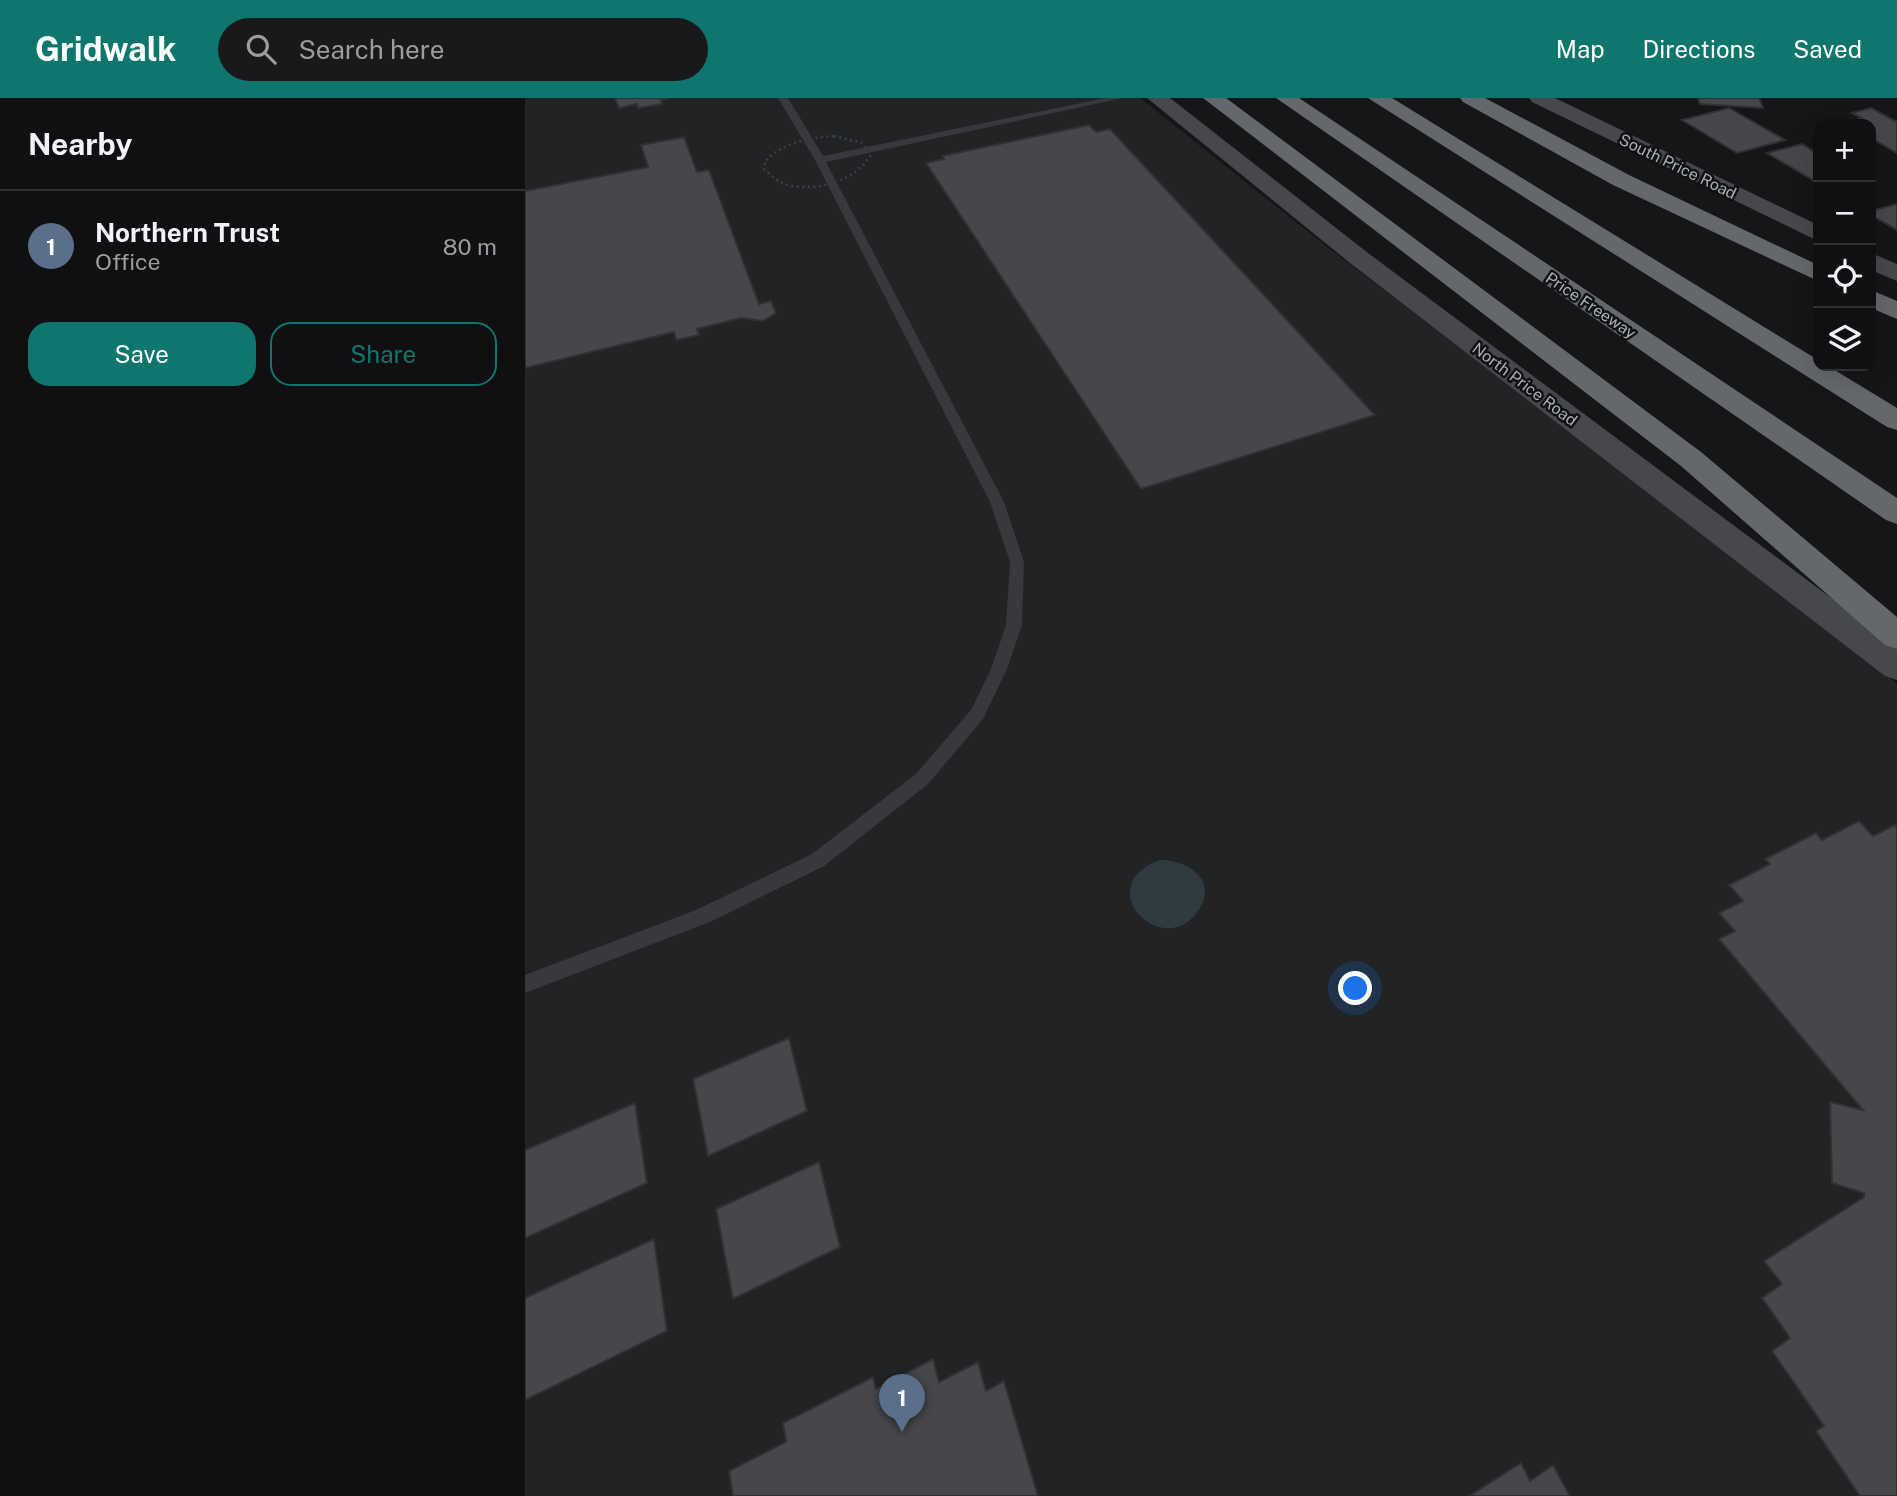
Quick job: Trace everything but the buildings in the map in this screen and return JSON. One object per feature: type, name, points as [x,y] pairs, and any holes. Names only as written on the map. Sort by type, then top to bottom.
[{"type":"highway","points":[[1213,98],[1516,324],[1691,459],[1897,636]]},
{"type":"highway","name":"Price Freeway","points":[[1286,98],[1897,513]]},
{"type":"highway","points":[[1378,98],[1897,421]]},
{"type":"highway","points":[[1470,98],[1632,185],[1813,272]]},
{"type":"highway","points":[[1876,300],[1897,311]]},
{"type":"main road","name":"North Price Road","points":[[1157,98],[1370,266],[1897,666]]},
{"type":"main road","name":"South Price Road","points":[[1539,98],[1813,232]]},
{"type":"main road","points":[[1876,264],[1897,274]]},
{"type":"lane","points":[[525,984],[703,916],[818,860],[922,779],[977,714],[999,669],[1014,625],[1017,562],[996,502],[820,160],[783,98]]},
{"type":"lane","points":[[820,160],[1118,98]]},
{"type":"shaded area","points":[[525,98],[1140,98],[1332,251],[1841,634],[1897,684],[1897,1496],[525,1496]]},
{"type":"shaded area","points":[[1160,860],[1190,868],[1203,881],[1204,900],[1198,911],[1183,925],[1167,928],[1152,924],[1139,914],[1131,901],[1131,886],[1140,872]]},
{"type":"place","name":"Northern Trust","points":[[902,1432]]}]
